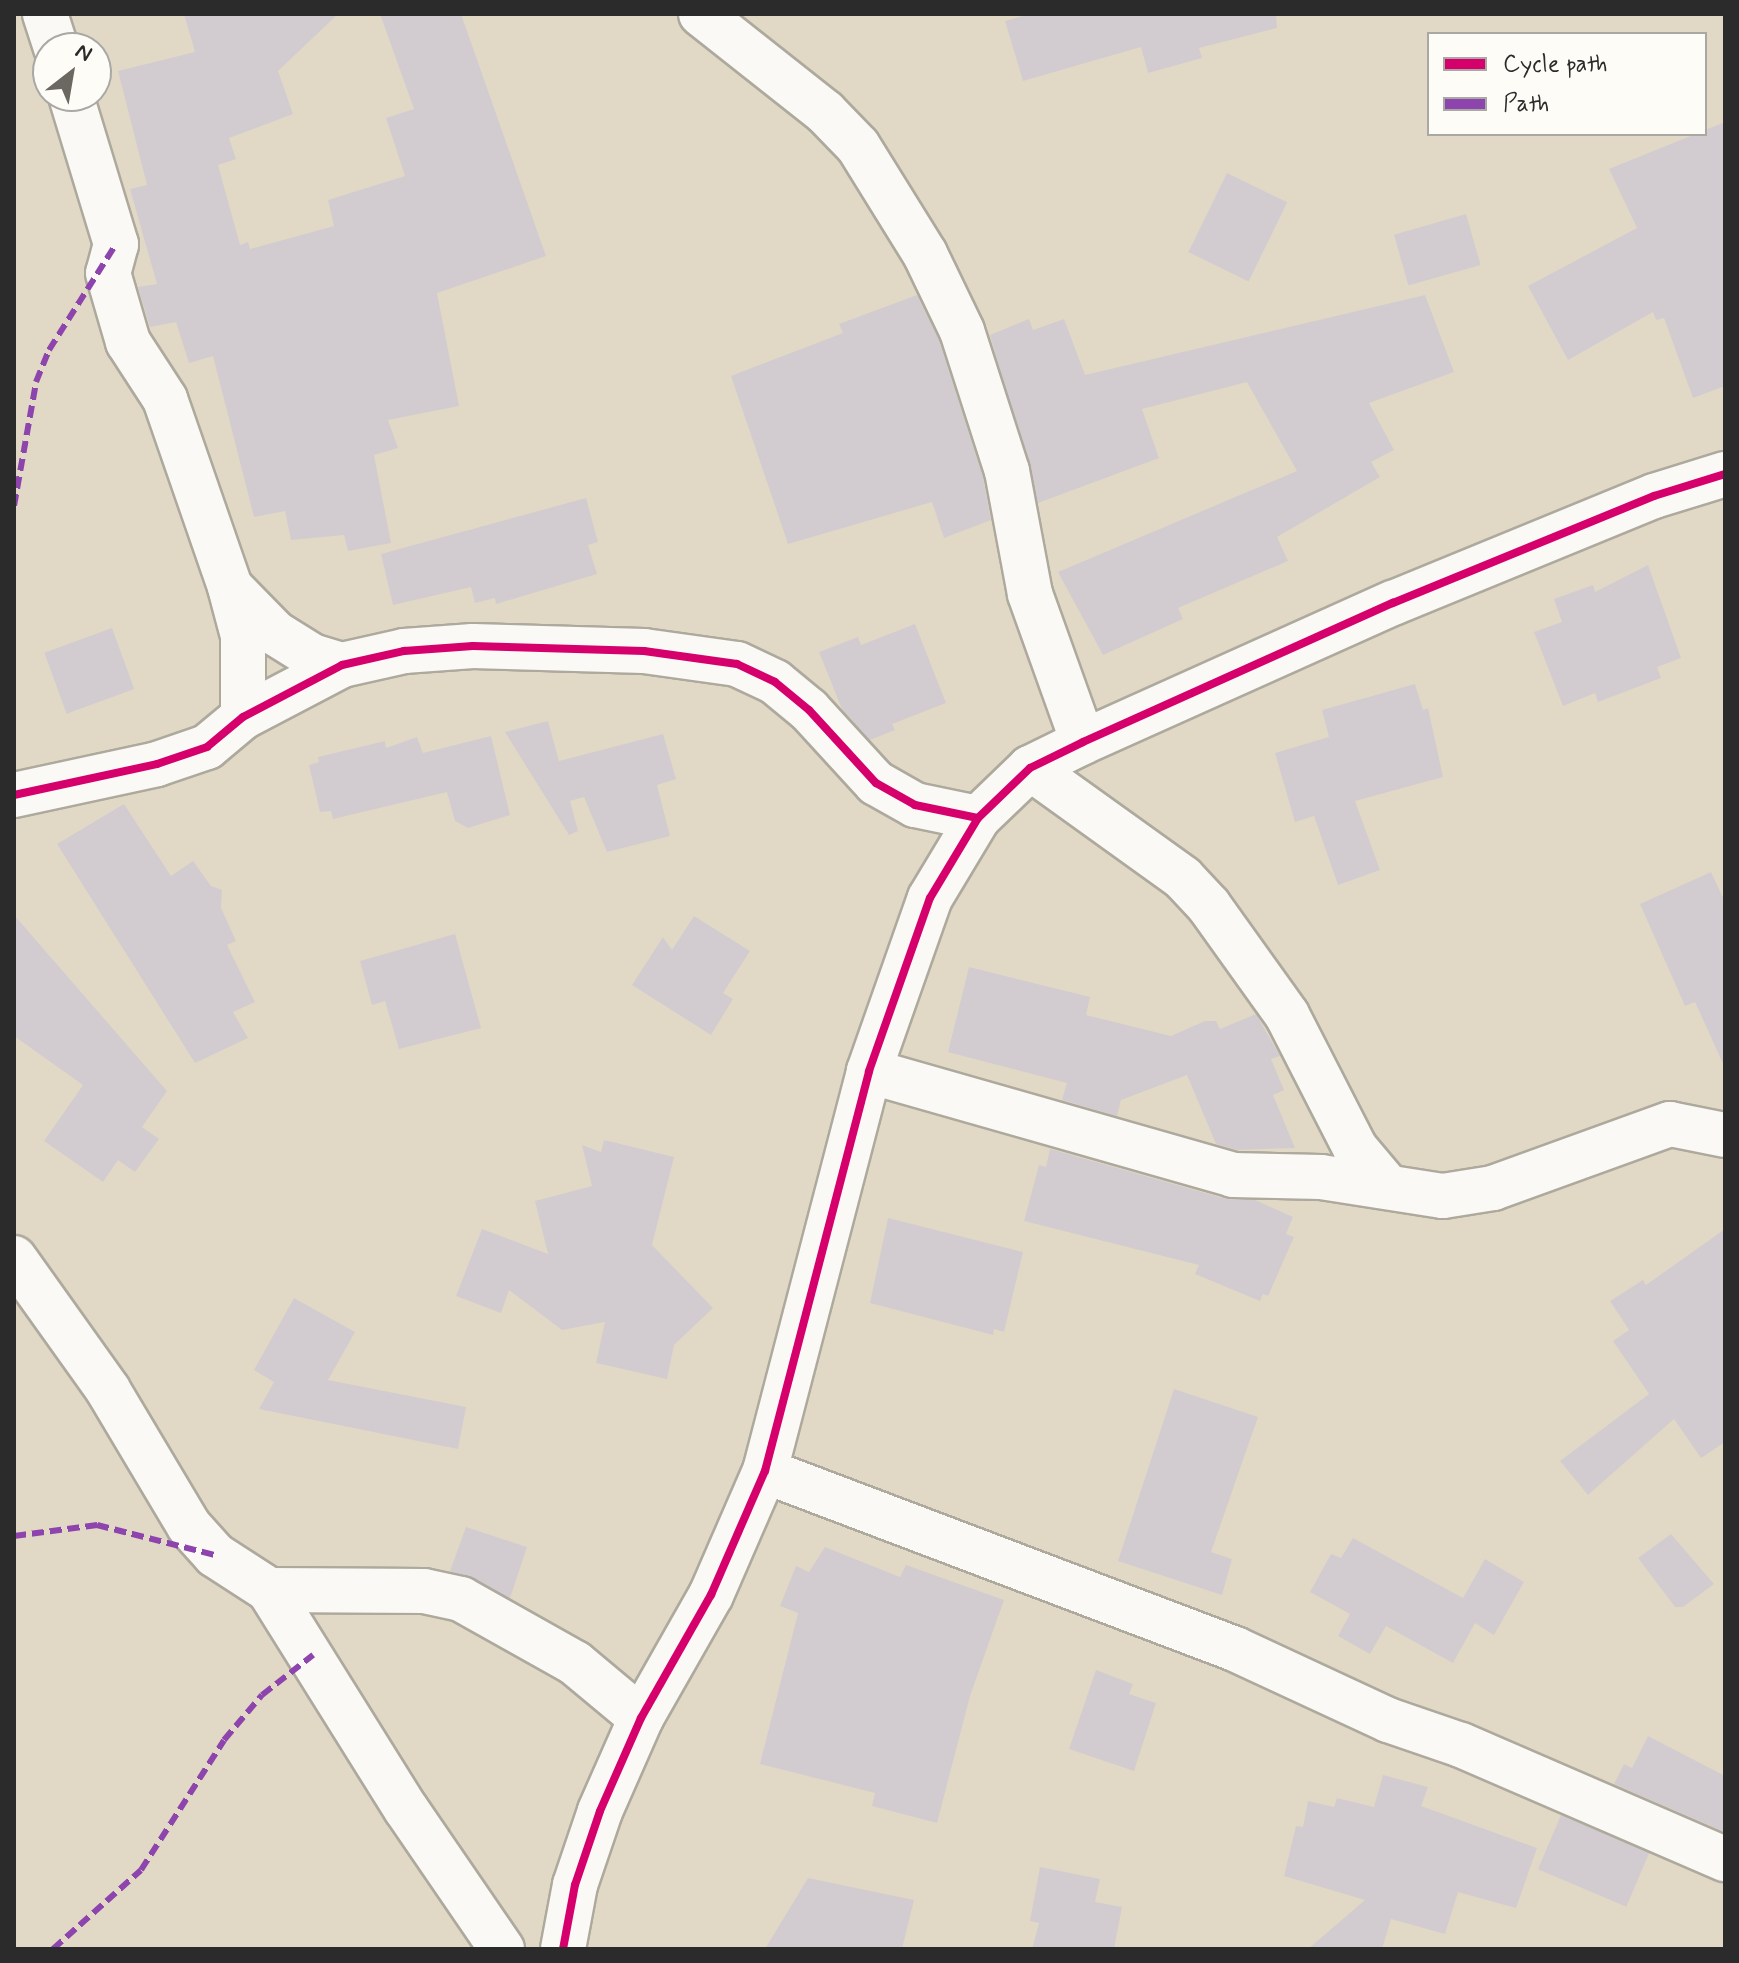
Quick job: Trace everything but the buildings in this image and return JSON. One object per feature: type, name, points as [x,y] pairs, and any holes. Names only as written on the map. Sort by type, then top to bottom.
[{"type":"street","points":[[701,14],[825,112],[858,146],[925,254],[966,345],[1007,471],[1030,594],[1083,742]]},
{"type":"street","points":[[76,112],[116,244],[108,273],[128,342],[165,399],[230,587],[243,636],[243,717]]},
{"type":"street","points":[[563,1949],[575,1885],[600,1811],[641,1718],[711,1595],[765,1471],[869,1071],[930,898],[978,818],[1030,768],[1083,742],[1393,603],[1654,496],[1725,474]]},
{"type":"street","points":[[230,587],[275,633],[312,656],[342,665]]},
{"type":"street","points":[[14,795],[157,764],[207,747],[243,717],[342,665],[404,651],[473,646],[644,651],[737,664],[775,682],[798,701],[876,783],[915,805],[978,818]]},
{"type":"street","points":[[1030,768],[1183,878],[1209,906],[1294,1027],[1348,1138],[1387,1186]]},
{"type":"street","points":[[869,1071],[1202,1168],[1464,1195],[1670,1124],[1725,1135]]},
{"type":"street","points":[[14,1258],[108,1390],[189,1526],[215,1555],[269,1590],[406,1809],[502,1949]]},
{"type":"street","points":[[765,1471],[1235,1649],[1388,1720],[1461,1745],[1725,1859]]},
{"type":"street","points":[[269,1590],[424,1591],[461,1599],[575,1663],[641,1718]]},
{"type":"marked path","points":[[14,506],[36,382],[49,350],[116,244]]},
{"type":"marked path","points":[[14,1536],[97,1525],[215,1555]]},
{"type":"marked path","points":[[53,1949],[141,1870],[224,1740],[262,1695],[313,1655]]},
{"type":"cycle path","points":[[563,1949],[575,1885],[600,1811],[641,1718],[711,1595],[765,1471],[869,1071],[930,898],[978,818],[1030,768],[1083,742],[1393,603],[1654,496],[1725,474]]},
{"type":"cycle path","points":[[14,795],[157,764],[207,747],[243,717],[342,665],[404,651],[473,646],[644,651],[737,664],[775,682],[809,710],[876,783],[915,805],[978,818]]}]
